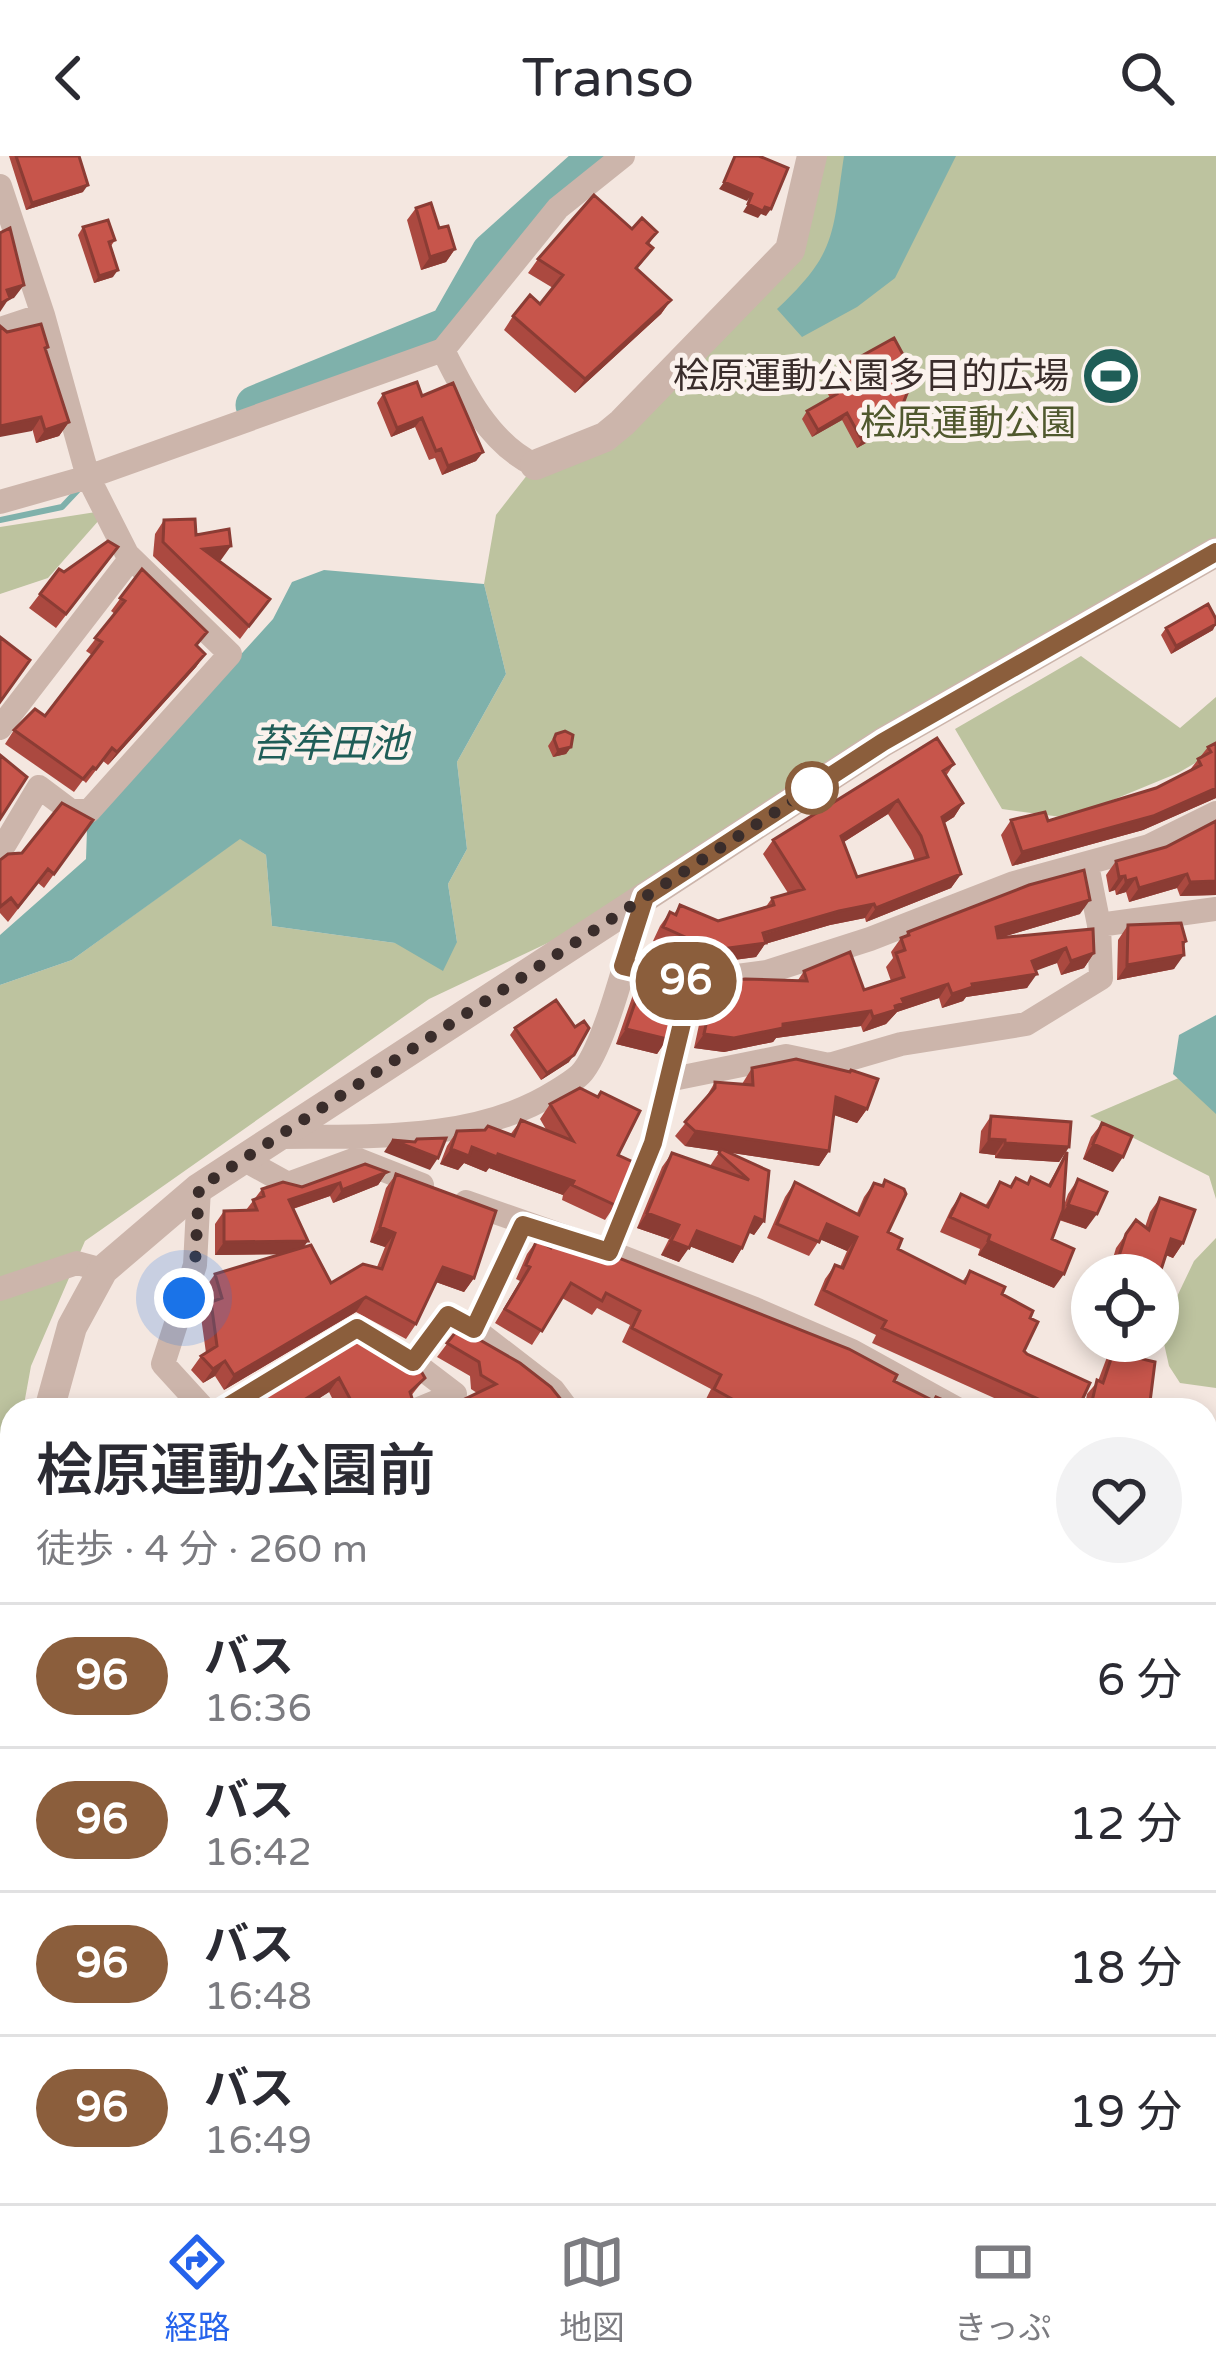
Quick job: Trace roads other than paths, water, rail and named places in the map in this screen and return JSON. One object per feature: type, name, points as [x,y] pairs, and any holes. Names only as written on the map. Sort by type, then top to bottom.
[{"type":"street","points":[[0,502],[88,477],[443,350],[558,208],[623,156]]},
{"type":"street","points":[[443,350],[462,390],[519,457],[535,465],[604,437],[790,250],[812,156]]},
{"type":"street","points":[[0,186],[7,230],[43,315],[88,477],[131,558],[230,654],[88,811],[71,811],[13,768]]},
{"type":"street","points":[[0,329],[43,315]]},
{"type":"street","points":[[52,1398],[72,1327],[103,1270],[199,1188],[883,742],[1216,552]]},
{"type":"street","points":[[0,728],[131,558]]},
{"type":"street","points":[[0,852],[39,787]]},
{"type":"street","points":[[623,966],[692,982],[767,972],[814,959],[1014,883],[1148,846],[1216,813]]},
{"type":"street","points":[[668,1080],[786,1056],[829,1065],[901,1044],[1026,1024],[1101,978],[1099,925],[1087,865]]},
{"type":"street","points":[[279,1137],[381,1135],[519,1114],[583,1072],[645,897]]},
{"type":"street","points":[[1099,925],[1216,909]]},
{"type":"street","points":[[609,1252],[653,1143],[692,982]]},
{"type":"street","points":[[243,1159],[288,1184],[356,1159],[523,1225],[609,1252],[852,1351],[937,1398]]},
{"type":"street","points":[[194,1398],[163,1364],[195,1265],[199,1188]]},
{"type":"street","points":[[474,1329],[523,1225]]},
{"type":"street","points":[[0,1289],[77,1263],[103,1270]]},
{"type":"street","points":[[413,1362],[448,1315],[474,1329],[559,1398]]},
{"type":"street","points":[[242,1398],[357,1328],[455,1394],[445,1398]]},
{"type":"water","points":[[844,156],[956,156],[895,278],[857,307],[802,337],[777,309],[822,256],[837,205]]},
{"type":"water","name":"苔牟田池","points":[[324,570],[484,584],[506,674],[457,762],[467,849],[448,884],[457,942],[443,971],[395,943],[272,926],[266,855],[240,839],[72,960],[0,985],[0,935],[86,859],[87,829],[95,815],[273,619],[292,582]]},
{"type":"water","points":[[1216,1015],[1216,1114],[1173,1074],[1179,1035]]},
{"type":"waterway","points":[[255,405],[449,326],[491,252],[598,156]]},
{"type":"waterway","points":[[0,520],[62,507],[78,490]]},
{"type":"place","name":"桧原運動公園多目的広場","points":[[1111,376]]},
{"type":"park label","name":"桧原運動公園","points":[[968,423]]}]
